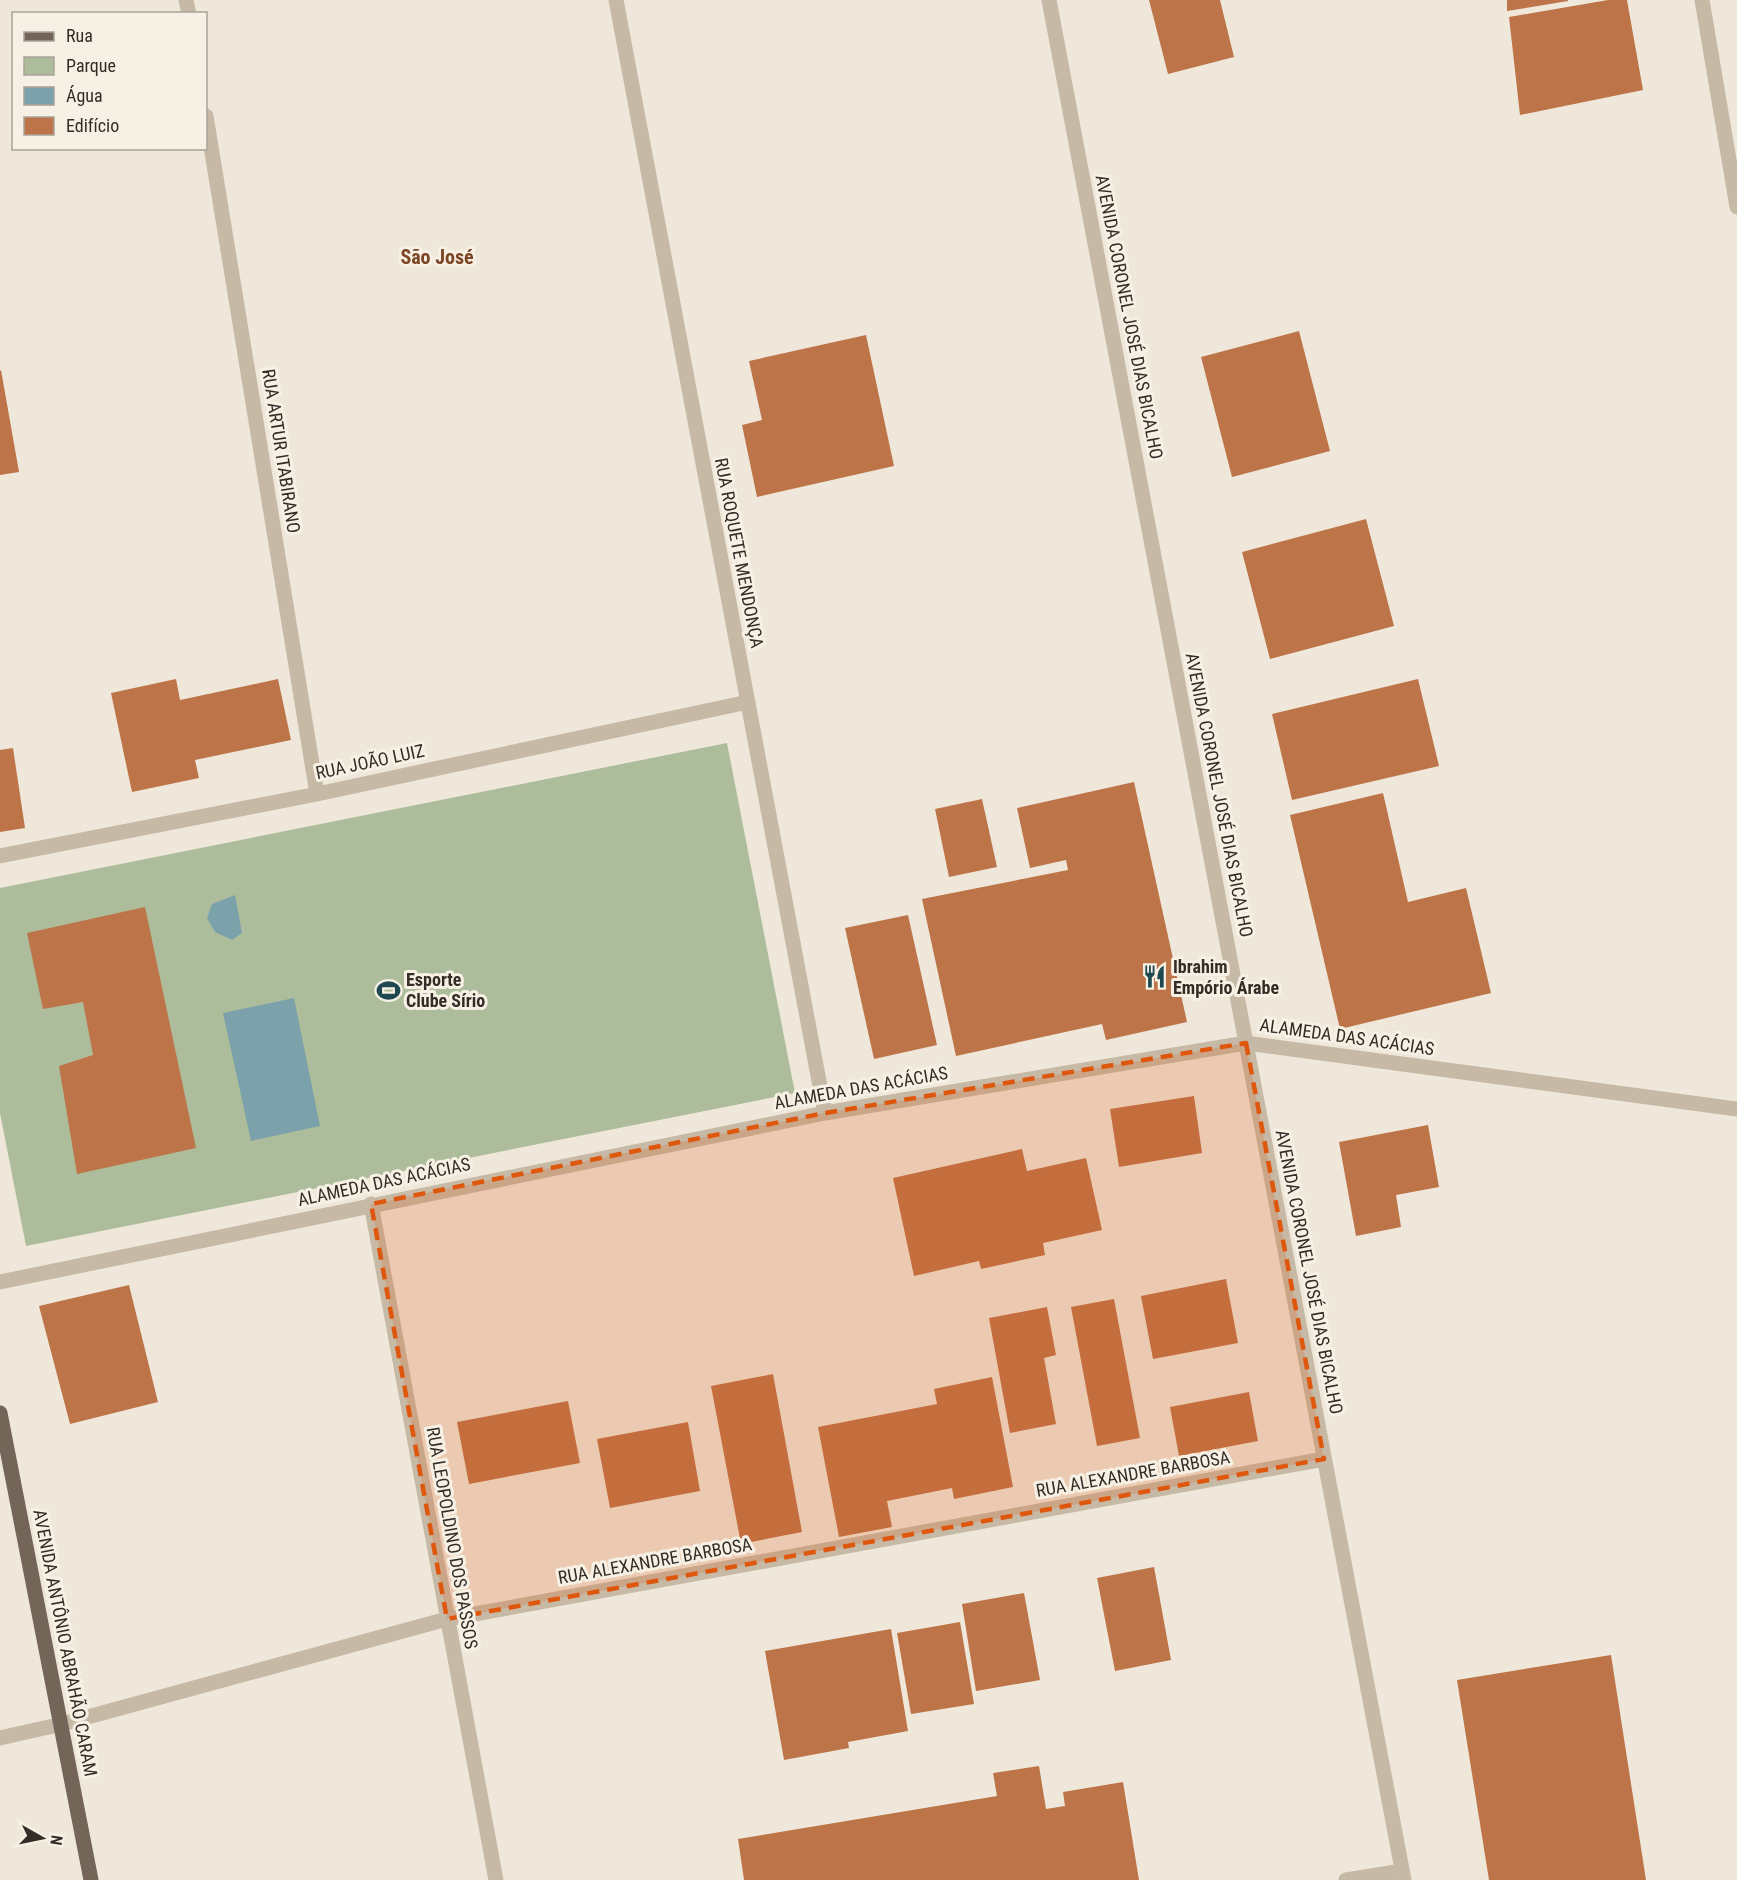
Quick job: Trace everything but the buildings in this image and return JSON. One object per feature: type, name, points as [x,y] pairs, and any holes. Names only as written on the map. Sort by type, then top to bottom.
[{"type":"main road","name":"AVENIDA ANTÔNIO ABRAHÃO CARAM","points":[[0,1413],[91,1880]]},
{"type":"street","name":"RUA ROQUETE MENDONÇA","points":[[616,0],[825,1113]]},
{"type":"street","name":"AVENIDA CORONEL JOSÉ DIAS BICALHO","points":[[1049,0],[1403,1875]]},
{"type":"street","points":[[1702,0],[1737,207]]},
{"type":"street","name":"RUA ARTUR ITABIRANO","points":[[207,122],[317,794]]},
{"type":"street","name":"RUA JOÃO LUIZ","points":[[0,856],[317,794],[748,702]]},
{"type":"street","name":"ALAMEDA DAS ACÁCIAS","points":[[0,1282],[371,1204],[825,1113],[1246,1043],[1737,1109]]},
{"type":"street","name":"RUA LEOPOLDINO DOS PASSOS","points":[[371,1204],[496,1880]]},
{"type":"street","name":"RUA ALEXANDRE BARBOSA","points":[[0,1738],[62,1724],[447,1619],[1324,1459]]},
{"type":"street","points":[[1346,1880],[1403,1875]]},
{"type":"highlighted area","points":[[1246,1043],[1324,1459],[447,1619],[371,1204],[825,1113]]},
{"type":"green space","name":"Esporte Clube Sírio","points":[[727,743],[795,1093],[26,1246],[0,1113],[0,888]]},
{"type":"water","points":[[235,895],[242,933],[232,940],[215,932],[207,918],[212,904]]},
{"type":"water","points":[[294,998],[320,1126],[251,1141],[223,1013]]},
{"type":"place","name":"Ibrahim Empório Árabe","points":[[1155,977]]},
{"type":"place","name":"Esporte Clube Sírio","points":[[388,990]]},
{"type":"district","name":"São José","points":[[437,257]]}]
